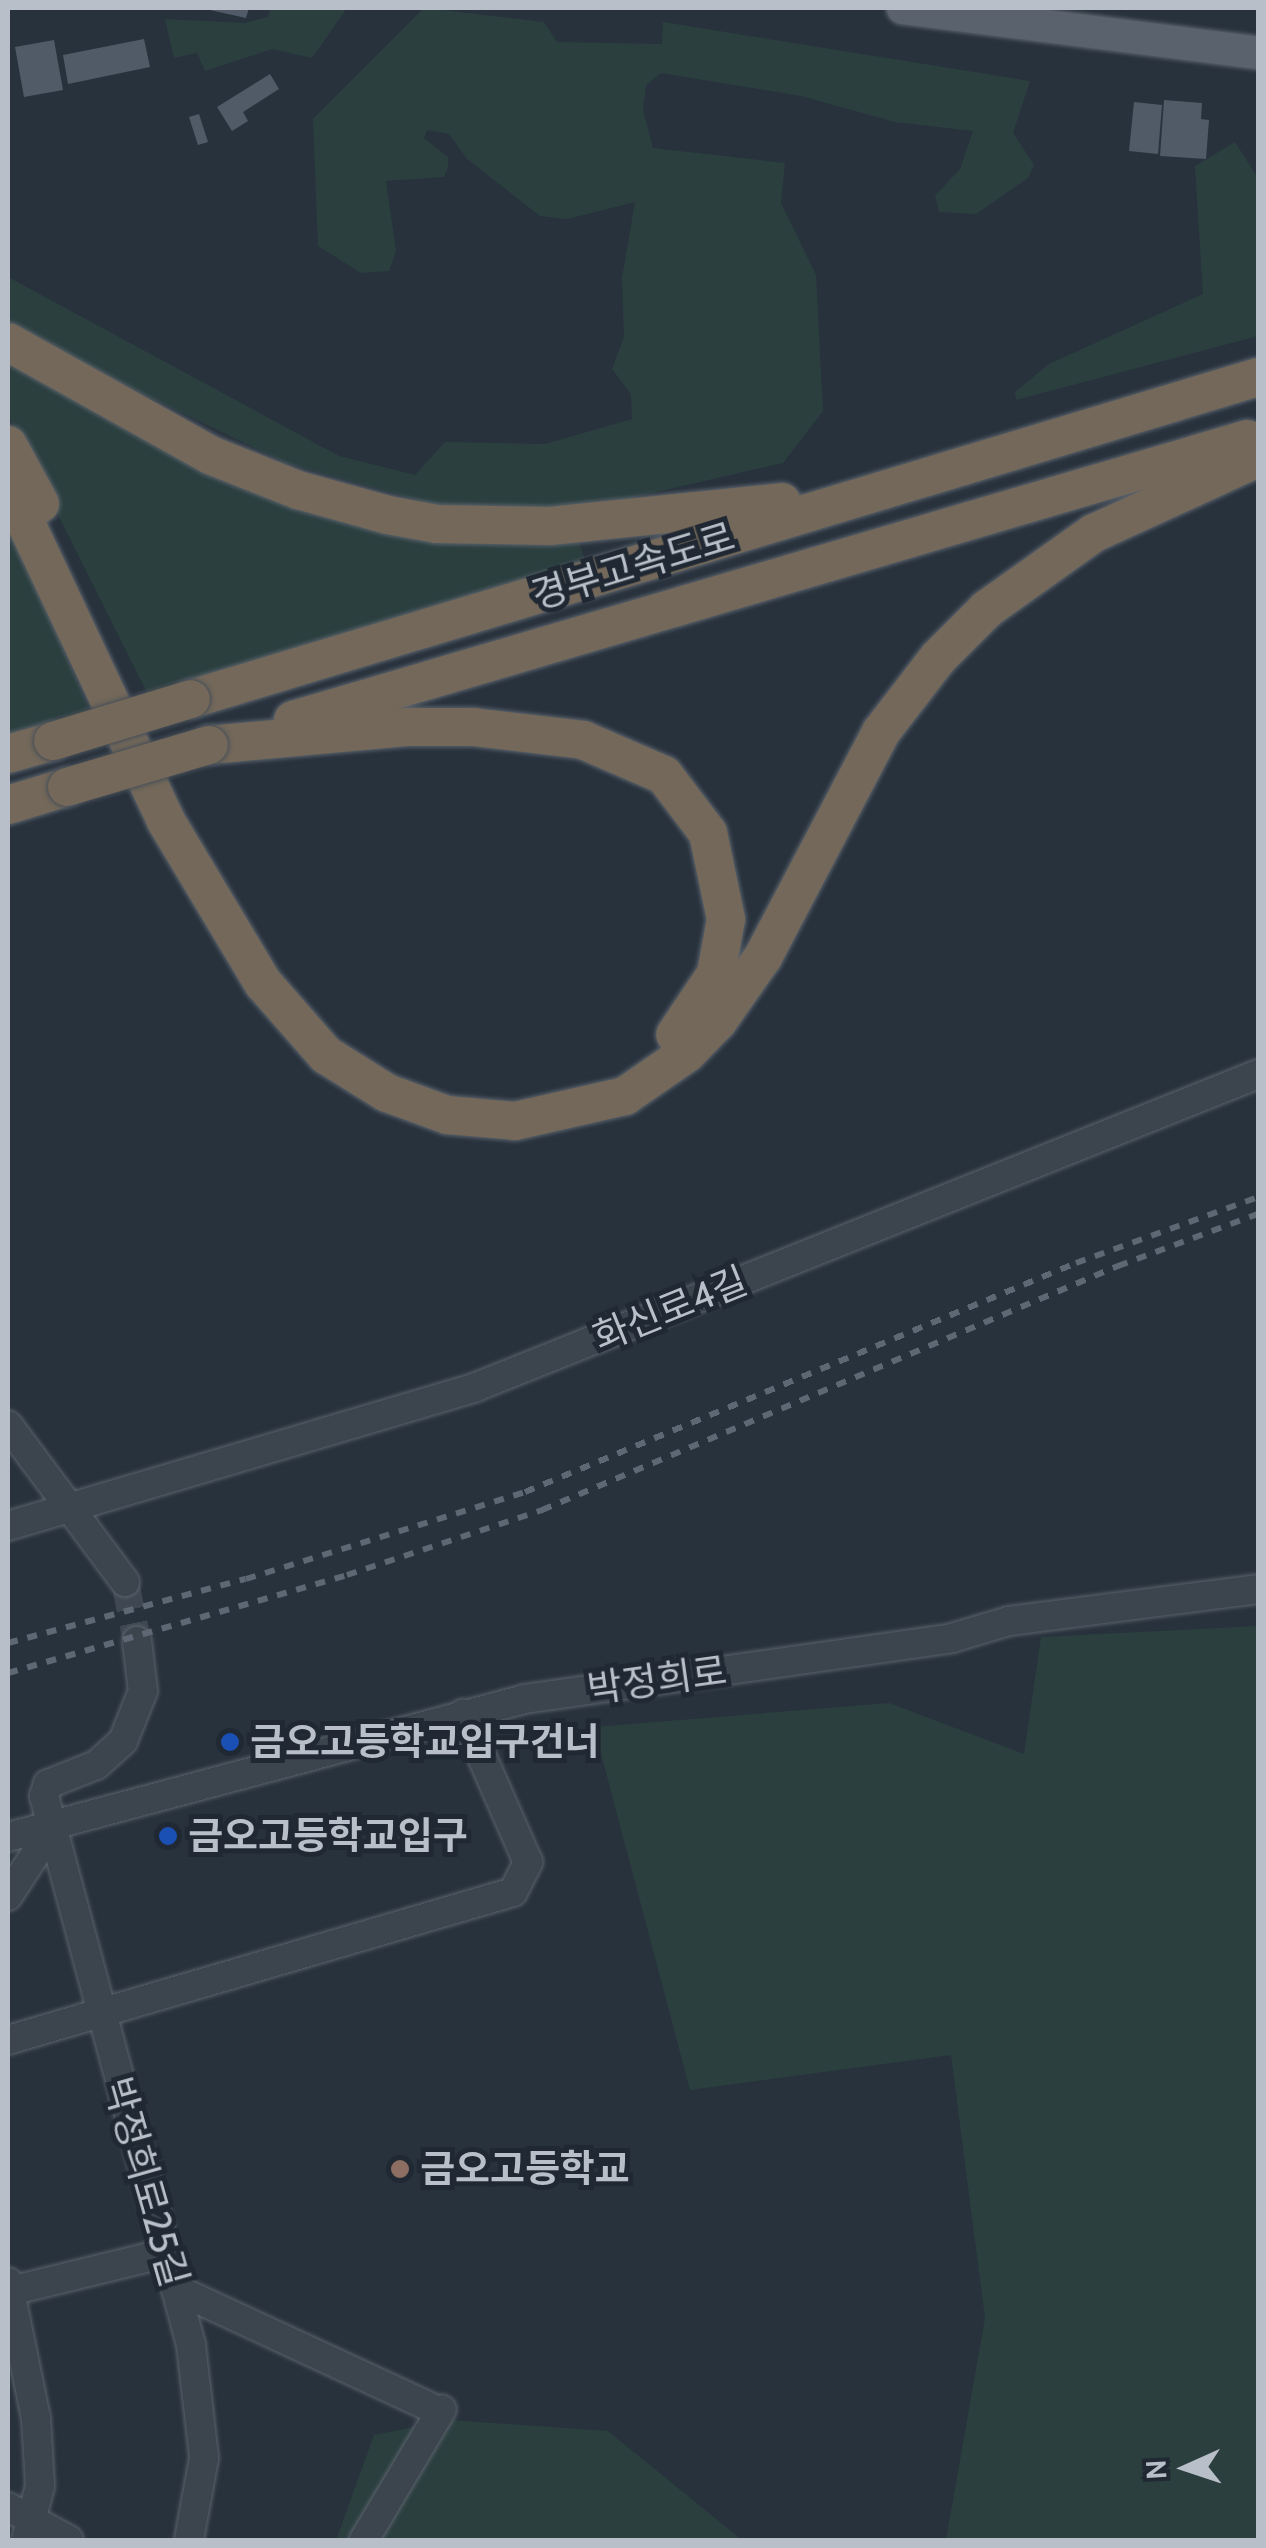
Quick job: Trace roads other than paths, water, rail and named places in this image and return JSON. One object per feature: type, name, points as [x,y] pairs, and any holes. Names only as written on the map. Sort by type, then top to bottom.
[{"type":"highway","points":[[8,342],[226,461],[341,503],[437,524],[638,520],[888,488]]},
{"type":"highway","name":"경부고속도로","points":[[8,754],[1258,377]]},
{"type":"highway","name":"경부고속도로","points":[[8,805],[1258,436]]},
{"type":"highway","points":[[8,444],[244,915],[336,1032],[423,1083],[479,1098],[522,1099],[590,1086],[632,1068],[688,1023],[704,999],[724,946],[718,856],[681,791],[646,763],[583,740],[472,727],[406,727],[209,745]]},
{"type":"highway","points":[[8,485],[166,820],[263,982],[326,1055],[387,1094],[447,1114],[516,1121],[625,1096],[687,1053],[718,1021],[763,957],[881,732],[938,658],[988,610],[1094,533],[1258,458]]},
{"type":"main road","points":[[903,8],[1258,53]]},
{"type":"street","name":"화신로4길","points":[[8,1526],[476,1387],[1258,1074]]},
{"type":"street","points":[[8,1425],[124,1582]]},
{"type":"street","name":"박정희로","points":[[8,1837],[526,1699],[952,1638],[1009,1621],[1258,1589]]},
{"type":"street","name":"박정희로25길","points":[[137,1642],[143,1691],[123,1741],[96,1765],[48,1784],[44,1796],[98,2013],[192,2344],[203,2441],[189,2540]]},
{"type":"street","points":[[8,2040],[513,1892],[528,1862],[463,1714]]},
{"type":"street","points":[[8,1896],[53,1827]]},
{"type":"street","points":[[30,2531],[36,2418],[9,2286],[166,2253]]},
{"type":"street","points":[[176,2289],[435,2408],[364,2540]]},
{"type":"street","points":[[8,2507],[30,2531],[69,2540]]},
{"type":"tunnel","points":[[125,1582],[137,1641]]},
{"type":"railway","points":[[8,1643],[246,1579],[525,1492],[1076,1263],[1258,1197]]},
{"type":"railway","points":[[8,1673],[347,1575],[542,1510],[1118,1266],[1258,1214]]},
{"type":"place","name":"금오고등학교입구건너","points":[[230,1742]]},
{"type":"place","name":"금오고등학교입구","points":[[168,1836]]},
{"type":"place","name":"금오고등학교","points":[[400,2169]]}]
